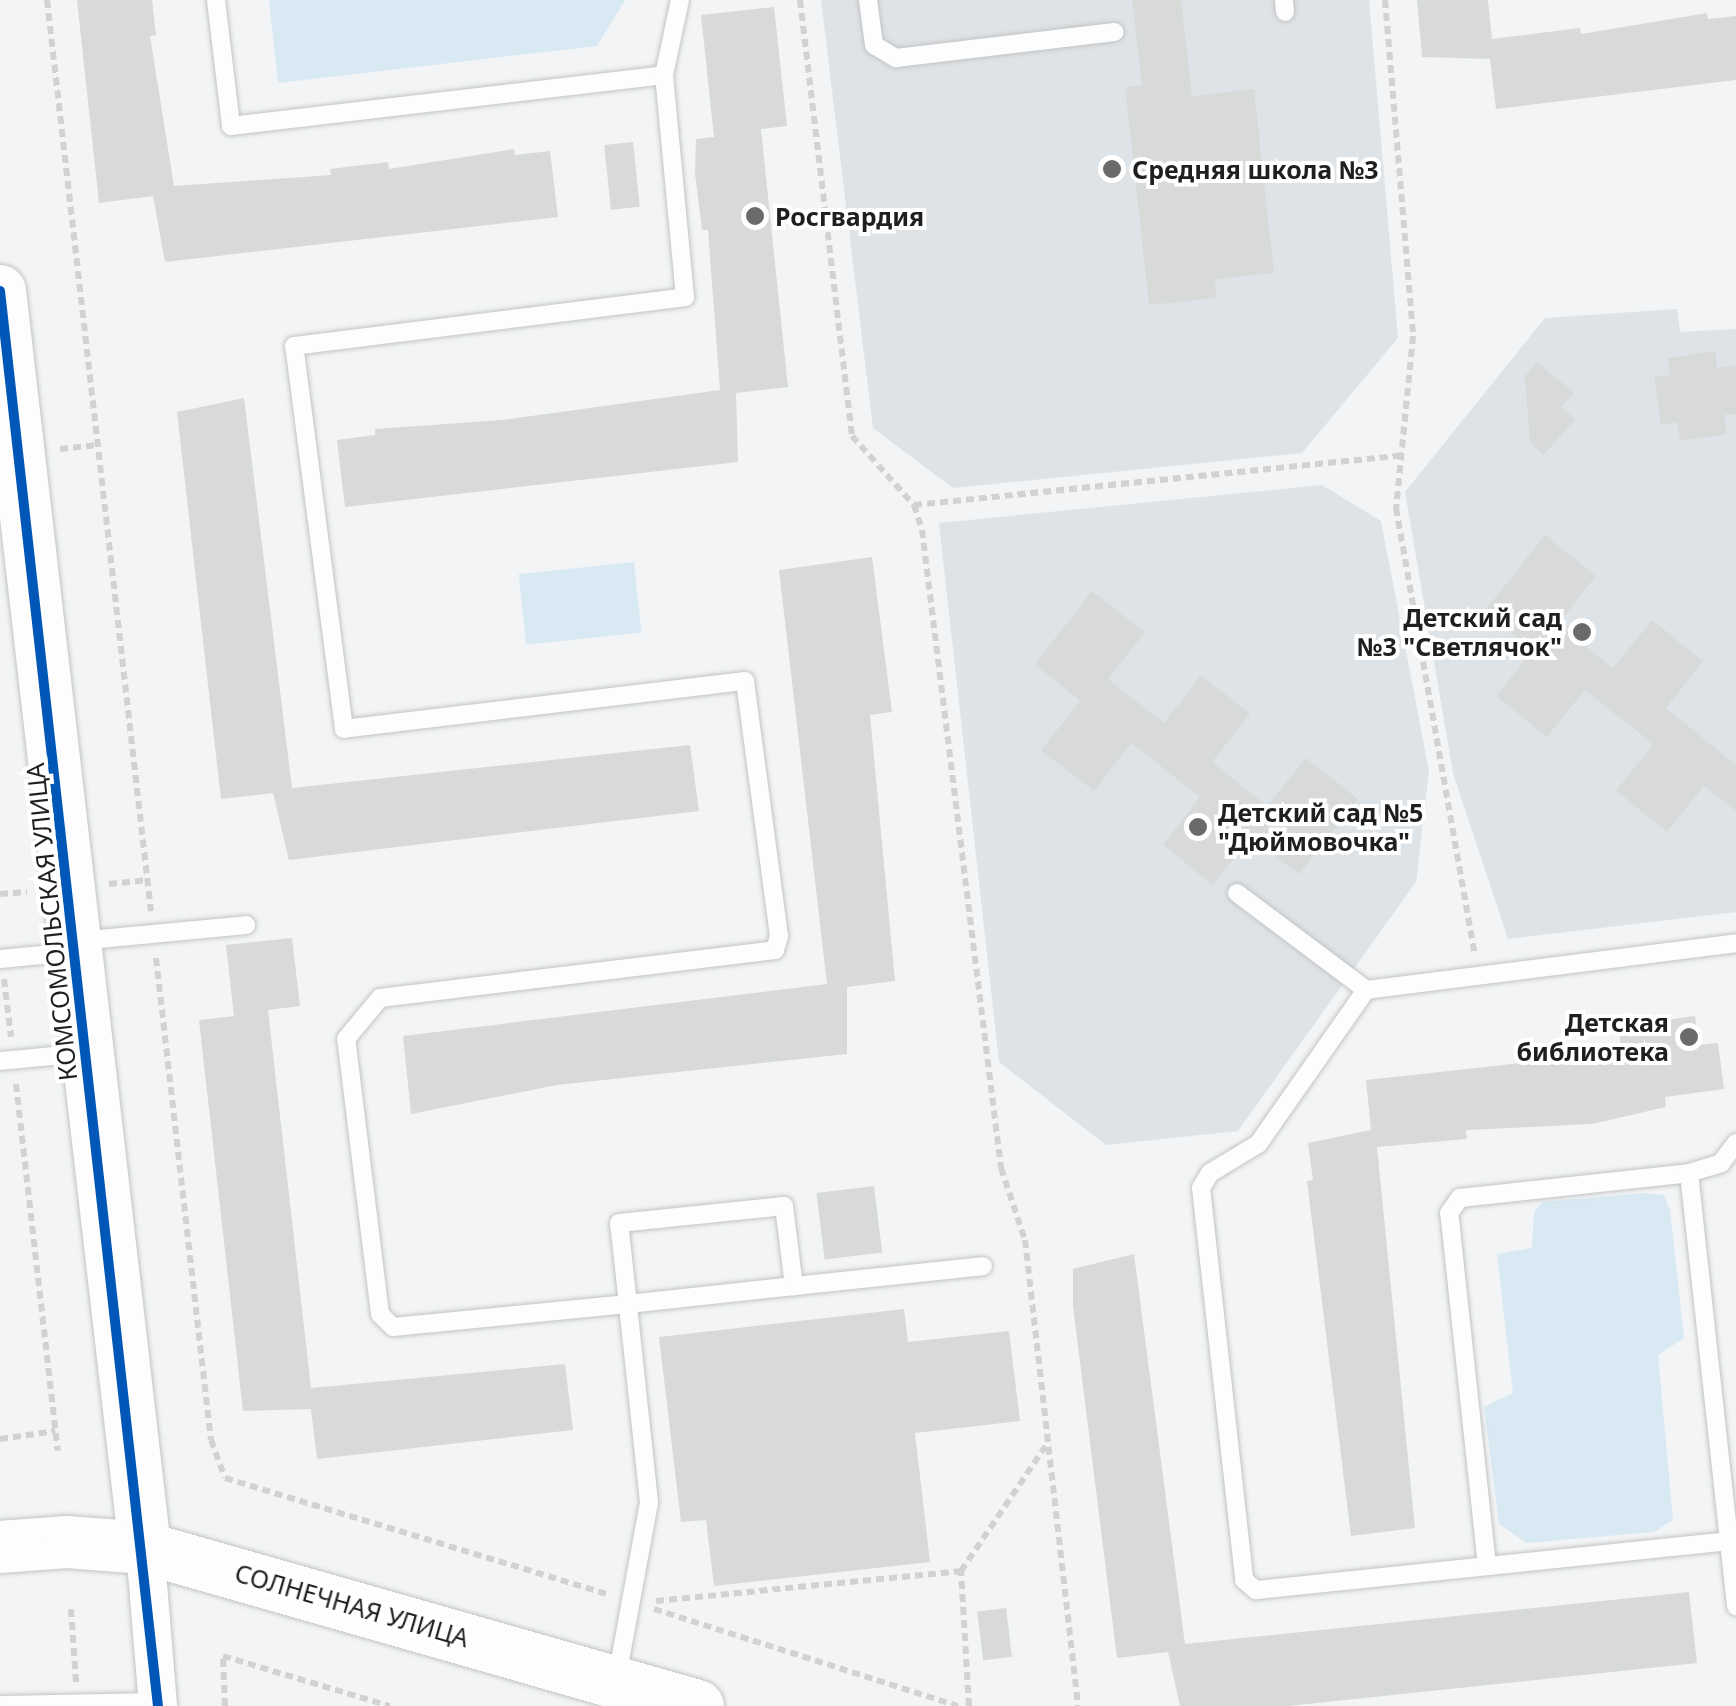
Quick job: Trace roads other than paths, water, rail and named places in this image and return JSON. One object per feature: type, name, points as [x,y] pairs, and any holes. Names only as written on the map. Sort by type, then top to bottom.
[{"type":"street","name":"КОМСОМОЛЬСКАЯ УЛИЦА","points":[[0,291],[11,497],[74,947],[145,1548]]},
{"type":"street","name":"СОЛНЕЧНАЯ УЛИЦА","points":[[0,1547],[67,1542],[145,1548],[698,1706]]},
{"type":"street","points":[[145,1548],[158,1704]]},
{"type":"lane","points":[[216,0],[231,126],[664,74]]},
{"type":"lane","points":[[680,0],[664,74],[684,296],[294,346],[344,729],[745,681],[780,936],[775,950],[380,998],[346,1039],[380,1314],[393,1327],[983,1266]]},
{"type":"lane","points":[[868,0],[874,45],[896,58],[1114,32]]},
{"type":"lane","points":[[1237,894],[1366,990],[1736,943]]},
{"type":"lane","points":[[1,959],[154,934],[246,925]]},
{"type":"lane","points":[[1366,990],[1258,1144],[1210,1174],[1202,1188],[1244,1580],[1256,1590],[1730,1540]]},
{"type":"lane","points":[[6,1060],[86,1054]]},
{"type":"lane","points":[[1488,1566],[1449,1214],[1460,1198],[1689,1173],[1720,1162],[1736,1143]]},
{"type":"lane","points":[[1689,1173],[1736,1606]]},
{"type":"lane","points":[[616,1682],[634,1603],[649,1502],[618,1223],[784,1206],[794,1286]]},
{"type":"lane","points":[[0,1705],[158,1704]]},
{"type":"place","name":"Средняя школа №3","points":[[1112,169]]},
{"type":"place","name":"Росгвардия","points":[[755,216]]},
{"type":"place","name":"Детский сад №3 \"Светлячок\"","points":[[1582,632]]},
{"type":"place","name":"Детский сад №5 \"Дюймовочка\"","points":[[1198,827]]},
{"type":"place","name":"Детская библиотека","points":[[1689,1037]]}]
